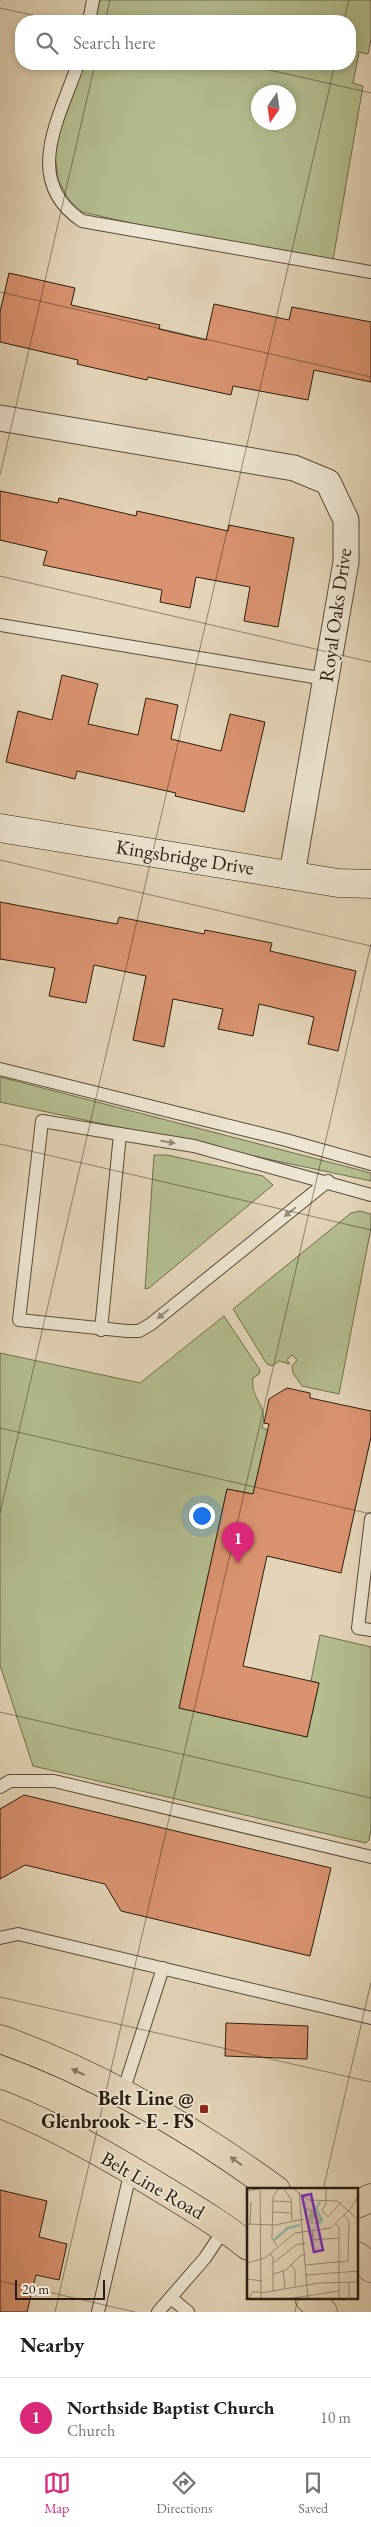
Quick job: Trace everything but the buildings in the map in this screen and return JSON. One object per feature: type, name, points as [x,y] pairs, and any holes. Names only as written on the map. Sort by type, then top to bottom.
[{"type":"main road","points":[[0,2039],[122,2092],[218,2148],[273,2188]]},
{"type":"main road","name":"Belt Line Road","points":[[0,2104],[38,2120],[131,2170],[225,2228],[247,2245]]},
{"type":"main road","points":[[358,2204],[371,2198]]},
{"type":"main road","points":[[358,2257],[371,2268]]},
{"type":"main road","points":[[311,2300],[323,2312]]},
{"type":"street","name":"Royal Oaks Drive","points":[[0,418],[294,468],[328,482],[346,520],[346,562],[292,874]]},
{"type":"street","name":"Kingsbridge Drive","points":[[0,828],[338,883],[371,884]]},
{"type":"lane","points":[[90,15],[93,0]]},
{"type":"lane","points":[[76,70],[50,142],[49,173],[56,198],[67,211],[82,221],[371,272]]},
{"type":"lane","points":[[0,625],[326,679]]},
{"type":"lane","points":[[0,1069],[276,1137],[371,1164]]},
{"type":"lane","points":[[328,1181],[151,1324],[139,1330],[101,1330],[19,1320],[42,1121],[194,1146],[328,1181],[371,1194]]},
{"type":"lane","points":[[101,1330],[120,1134]]},
{"type":"lane","points":[[371,1519],[358,1628],[371,1630]]},
{"type":"lane","points":[[0,1787],[10,1781],[54,1781],[371,1857]]},
{"type":"lane","points":[[0,1938],[18,1934],[371,2018]]},
{"type":"lane","points":[[122,2092],[163,1968]]},
{"type":"lane","points":[[98,2312],[131,2170]]},
{"type":"lane","points":[[158,2312],[205,2258],[225,2228]]},
{"type":"lane","points":[[171,2298],[188,2312]]},
{"type":"green space","points":[[100,0],[371,0],[371,39],[368,54],[359,52],[356,68],[356,15],[96,15]]},
{"type":"green space","points":[[81,70],[356,70],[353,83],[363,86],[333,260],[158,229],[82,212],[68,199],[58,179],[55,155]]},
{"type":"green space","points":[[0,1077],[371,1173],[371,1181],[0,1102]]},
{"type":"green space","points":[[154,1155],[167,1155],[263,1176],[273,1185],[149,1288],[145,1289]]},
{"type":"green space","points":[[360,1211],[371,1214],[371,1228],[339,1394],[302,1386],[293,1373],[292,1366],[297,1360],[292,1355],[287,1360],[290,1364],[279,1361],[272,1366],[267,1364],[233,1309],[351,1213]]},
{"type":"green space","points":[[224,1316],[260,1370],[259,1374],[253,1378],[253,1385],[263,1414],[262,1428],[268,1430],[253,1494],[227,1489],[179,1708],[307,1737],[319,1683],[311,1681],[320,1635],[371,1647],[371,1829],[369,1840],[366,1843],[33,1766],[0,1665],[0,1353],[140,1383]]},
{"type":"place","name":"Northside Baptist Church","points":[[238,1563]]},
{"type":"place","name":"Belt Line @ Glenbrook - E - FS","points":[[204,2109]]}]
